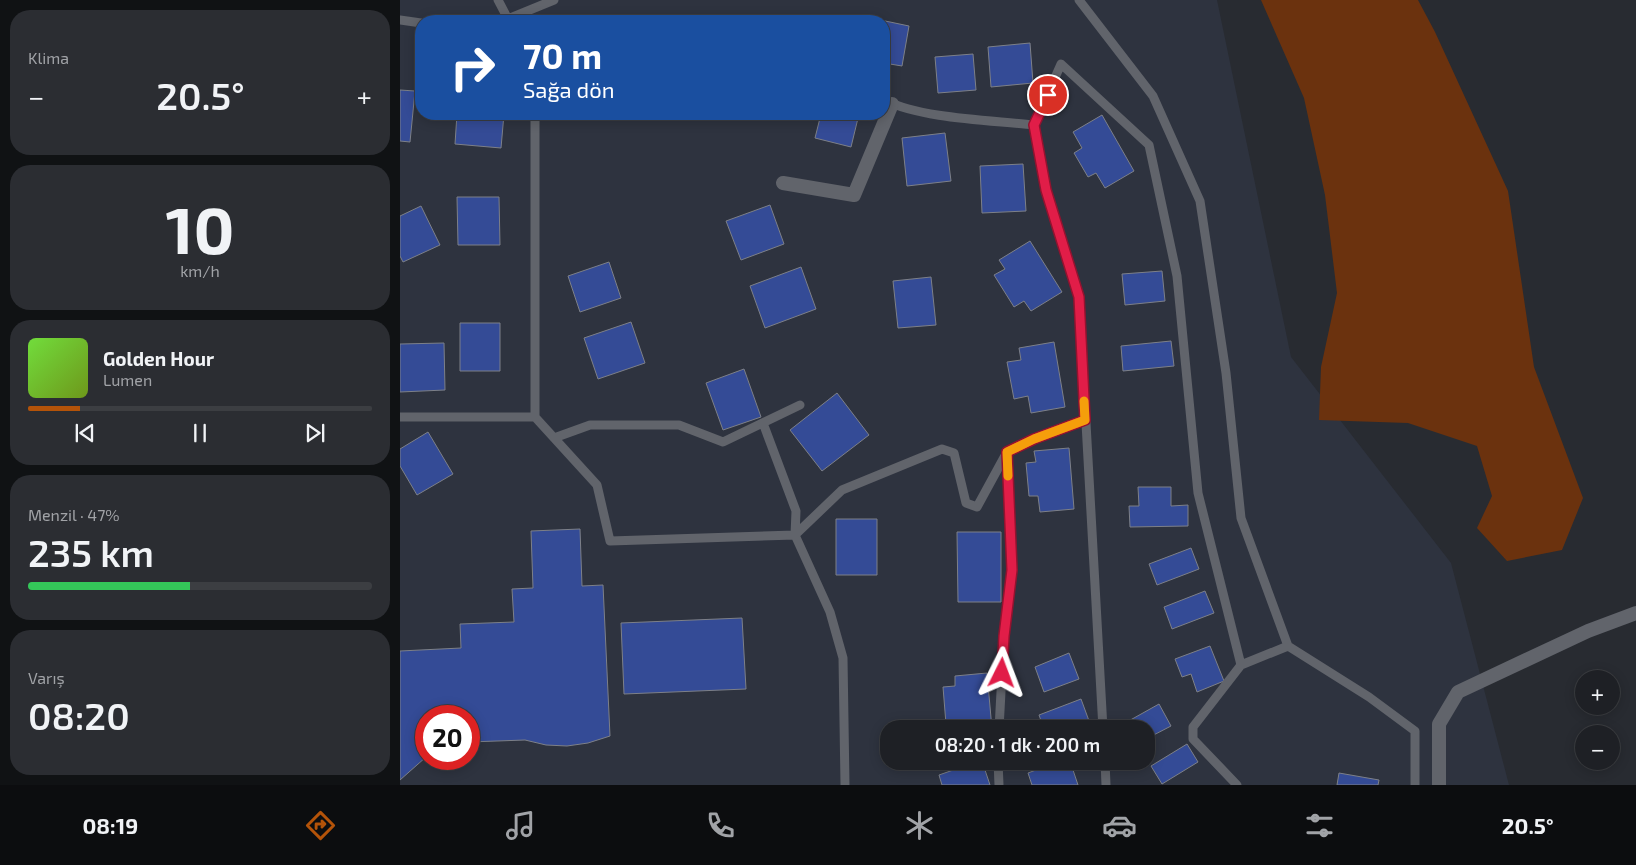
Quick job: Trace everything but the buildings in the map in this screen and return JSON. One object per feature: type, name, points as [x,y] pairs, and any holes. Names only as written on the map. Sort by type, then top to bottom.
[{"type":"street","points":[[783,183],[854,195],[881,120]]},
{"type":"street","points":[[1439,785],[1439,724],[1458,692],[1588,631],[1636,613]]},
{"type":"lane","points":[[498,0],[505,15]]},
{"type":"lane","points":[[519,15],[554,0]]},
{"type":"lane","points":[[1079,0],[1153,96],[1200,201],[1226,373],[1241,518],[1288,646],[1369,697],[1415,731],[1415,785]]},
{"type":"lane","points":[[400,20],[415,22]]},
{"type":"lane","points":[[1102,720],[1079,297],[1046,190],[1034,125],[1061,64],[1149,145],[1177,276],[1198,493],[1241,665]]},
{"type":"lane","points":[[890,103],[932,114],[1034,125]]},
{"type":"lane","points":[[534,120],[535,417],[597,485],[610,541],[795,536],[842,490],[942,449],[954,453],[966,503],[978,507],[1007,452],[1034,439],[1085,420]]},
{"type":"lane","points":[[554,438],[590,425],[679,425],[723,442],[800,405]]},
{"type":"lane","points":[[400,417],[535,417]]},
{"type":"lane","points":[[763,423],[796,511],[795,536],[830,612],[843,658],[845,785]]},
{"type":"lane","points":[[999,720],[1004,636],[1012,570],[1007,452]]},
{"type":"lane","points":[[1237,785],[1193,739],[1193,727],[1241,665],[1288,646]]},
{"type":"lane","points":[[998,770],[999,785]]},
{"type":"lane","points":[[1105,770],[1106,785]]},
{"type":"shaded area","points":[[400,0],[1217,0],[1291,357],[1451,563],[1509,785],[400,785]]},
{"type":"shaded area","points":[[1261,0],[1418,0],[1435,32],[1508,191],[1534,367],[1583,498],[1562,550],[1507,561],[1477,528],[1492,496],[1477,446],[1408,423],[1319,420],[1321,367],[1337,293],[1325,195],[1304,98]]},
{"type":"slow traffic","points":[[1008,476],[1007,452],[1034,439],[1085,420],[1084,401]]},
{"type":"route","points":[[1002,673],[1004,636],[1012,570],[1007,452],[1034,439],[1085,420],[1079,297],[1046,190],[1034,125],[1048,95]]}]
